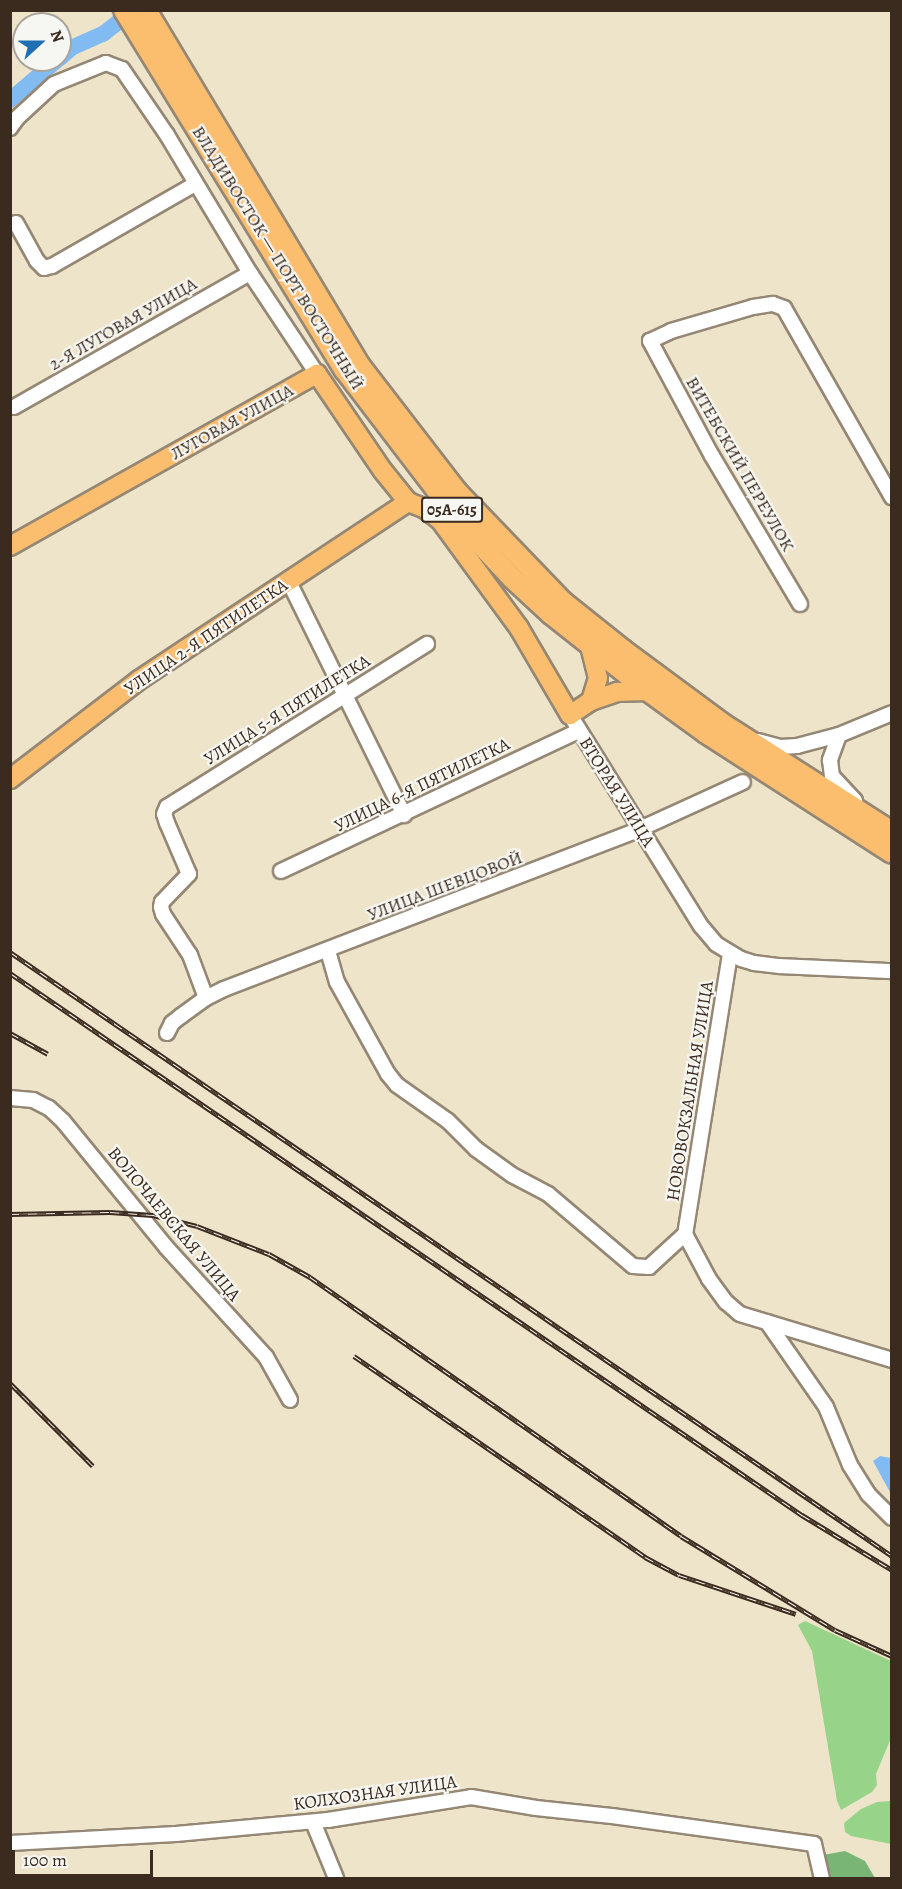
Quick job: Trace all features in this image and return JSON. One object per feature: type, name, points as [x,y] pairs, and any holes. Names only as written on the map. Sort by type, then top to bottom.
[{"type":"highway","name":"ВЛАДИВОСТОК — ПОРТ ВОСТОЧНЫЙ","points":[[124,10],[151,38],[360,366],[451,485],[563,602],[623,650],[723,724],[750,739],[887,830]]},
{"type":"highway","name":"ВЛАДИВОСТОК — ПОРТ ВОСТОЧНЫЙ","points":[[146,10],[151,38],[345,370],[469,532],[512,578],[590,646],[706,733],[891,853]]},
{"type":"main road","points":[[317,374],[383,471],[408,502]]},
{"type":"main road","name":"ЛУГОВАЯ УЛИЦА","points":[[10,546],[317,374]]},
{"type":"main road","name":"УЛИЦА 2-Я ПЯТИЛЕТКА","points":[[10,779],[139,680],[408,502]]},
{"type":"main road","name":"ВТОРАЯ УЛИЦА","points":[[408,502],[424,508],[440,520],[519,628],[575,723]]},
{"type":"main road","points":[[575,723],[591,701],[598,678],[590,646]]},
{"type":"main road","points":[[591,701],[618,692],[648,690]]},
{"type":"street","points":[[10,128],[17,118],[54,84],[106,63],[122,69],[167,135],[250,273],[317,374]]},
{"type":"street","points":[[16,224],[37,261],[44,268],[52,266],[195,184]]},
{"type":"street","name":"2-Я ЛУГОВАЯ УЛИЦА","points":[[14,407],[250,273]]},
{"type":"street","name":"ВИТЕБСКИЙ ПЕРЕУЛОК","points":[[800,604],[712,456],[650,341],[681,328],[753,307],[773,304],[784,308],[792,318],[891,497]]},
{"type":"street","points":[[289,582],[347,694],[404,815]]},
{"type":"street","name":"УЛИЦА 5-Я ПЯТИЛЕТКА","points":[[206,998],[190,955],[163,914],[161,907],[162,902],[189,874],[164,814],[167,807],[427,644]]},
{"type":"street","points":[[750,739],[780,747],[797,746],[839,735],[891,713]]},
{"type":"street","name":"УЛИЦА 6-Я ПЯТИЛЕТКА","points":[[281,871],[404,815],[575,723]]},
{"type":"street","name":"ВТОРАЯ УЛИЦА","points":[[575,723],[701,926],[716,944],[741,959],[780,966],[891,971]]},
{"type":"street","points":[[839,735],[830,760],[832,776],[887,830]]},
{"type":"street","name":"УЛИЦА ШЕВЦОВОЙ","points":[[167,1033],[172,1023],[206,998],[640,829],[743,782]]},
{"type":"street","points":[[328,951],[337,982],[388,1074],[397,1085],[448,1121],[477,1149],[512,1175],[548,1194],[633,1266],[649,1267],[685,1234],[698,1262],[726,1302],[740,1314],[891,1359]]},
{"type":"street","name":"НОВОВОКЗАЛЬНАЯ УЛИЦА","points":[[685,1234],[730,954]]},
{"type":"street","name":"ВОЛОЧАЕВСКАЯ УЛИЦА","points":[[10,1098],[33,1100],[49,1108],[63,1121],[166,1247],[266,1357],[290,1400]]},
{"type":"street","points":[[767,1323],[826,1407],[850,1465],[868,1494],[891,1518]]},
{"type":"street","name":"КОЛХОЗНАЯ УЛИЦА","points":[[10,1843],[176,1834],[313,1822],[471,1797],[536,1808],[612,1816],[814,1844],[822,1878]]},
{"type":"street","points":[[313,1822],[336,1878]]},
{"type":"green space","points":[[805,1621],[891,1661],[891,1738],[876,1774],[877,1785],[872,1792],[841,1810],[837,1801],[812,1651],[798,1625]]},
{"type":"green space","points":[[891,1801],[891,1844],[851,1836],[845,1832],[844,1823],[861,1809],[877,1802]]},
{"type":"green space","points":[[845,1851],[865,1861],[875,1878],[830,1878],[823,1855]]},
{"type":"water","points":[[880,1456],[891,1458],[891,1494],[873,1461]]},
{"type":"waterway","points":[[72,48],[103,34],[134,10]]},
{"type":"waterway","points":[[10,100],[43,72]]},
{"type":"railway","points":[[10,952],[892,1556]]},
{"type":"railway","points":[[10,973],[802,1515],[892,1570]]},
{"type":"railway","points":[[10,1033],[48,1054]]},
{"type":"railway","points":[[10,1214],[110,1212],[153,1215],[197,1226],[269,1254],[310,1277],[681,1536],[835,1630],[892,1656]]},
{"type":"railway","points":[[354,1356],[645,1557],[679,1575],[796,1614]]},
{"type":"railway","points":[[10,1383],[93,1466]]}]
